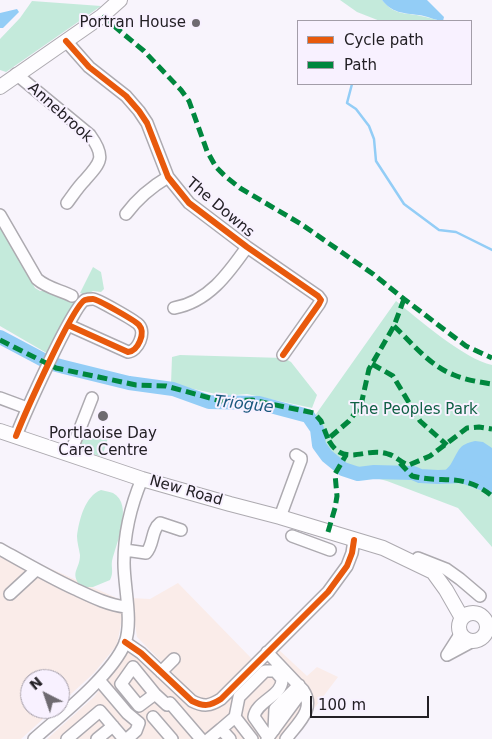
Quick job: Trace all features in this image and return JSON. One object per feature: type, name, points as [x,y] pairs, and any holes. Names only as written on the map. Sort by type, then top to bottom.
[{"type":"main road","points":[[0,87],[16,74],[102,16],[120,0]]},
{"type":"main road","name":"New Road","points":[[0,430],[142,478],[383,548],[433,572],[462,618]]},
{"type":"main road","points":[[473,613],[480,615],[487,625],[483,639],[466,639],[460,633],[459,625],[462,618],[473,613]]},
{"type":"street","name":"The Downs","points":[[66,41],[89,67],[126,96],[139,111],[147,123],[168,178],[189,202],[247,247],[318,296],[321,300],[283,355]]},
{"type":"street","name":"Annebrook","points":[[16,74],[90,135],[98,148],[100,154],[98,167],[67,203]]},
{"type":"street","name":"The Downs","points":[[126,214],[147,191],[168,178]]},
{"type":"street","points":[[0,215],[37,279],[44,286],[60,290],[72,296]]},
{"type":"street","name":"The Downs","points":[[174,308],[185,306],[195,301],[213,288],[232,268],[247,247]]},
{"type":"street","points":[[16,436],[27,408],[68,325],[78,306],[85,300],[94,299],[135,322],[140,325],[142,332],[137,348],[133,352],[128,352],[68,325]]},
{"type":"street","points":[[0,398],[27,408]]},
{"type":"street","points":[[70,454],[92,398]]},
{"type":"street","points":[[280,517],[301,460],[296,455]]},
{"type":"street","points":[[34,739],[98,680],[120,653],[125,642],[128,627],[124,563],[125,541],[136,493],[142,478]]},
{"type":"street","points":[[125,550],[146,553],[150,548],[157,526],[160,523],[180,530]]},
{"type":"street","points":[[307,541],[308,525]]},
{"type":"street","points":[[292,536],[330,550]]},
{"type":"street","points":[[125,642],[141,653],[192,701],[202,706],[212,705],[221,699],[328,592],[347,566],[354,540]]},
{"type":"street","points":[[0,548],[36,570],[98,600],[126,607]]},
{"type":"street","points":[[413,561],[417,558],[446,569],[480,596]]},
{"type":"street","points":[[10,594],[36,570]]},
{"type":"street","points":[[460,633],[447,655],[483,639]]},
{"type":"street","points":[[267,652],[301,688],[309,704],[307,710],[286,739]]},
{"type":"street","points":[[161,672],[174,659]]},
{"type":"street","points":[[209,739],[235,717],[239,697],[265,671],[275,671],[282,679],[280,687],[256,710],[254,718],[270,735]]},
{"type":"street","points":[[68,739],[100,711],[126,739],[136,730],[139,723],[127,713],[98,680]]},
{"type":"street","points":[[270,735],[275,709],[301,688]]},
{"type":"street","points":[[155,694],[169,704],[201,739]]},
{"type":"street","points":[[154,717],[172,739]]},
{"type":"street","points":[[235,717],[252,739]]},
{"type":"street","points":[[97,739],[113,726]]},
{"type":"street","points":[[221,729],[230,739]]},
{"type":"shaded area","points":[[0,543],[29,559],[119,599],[123,613],[117,645],[94,673],[70,695],[70,669],[20,669],[20,719],[43,719],[21,739],[0,739]]},
{"type":"shaded area","points":[[178,583],[252,659],[211,699],[204,700],[195,696],[137,637],[131,598],[150,599]]},
{"type":"shaded area","points":[[279,650],[307,676],[317,667],[338,677],[291,739],[47,739],[94,697],[128,652],[135,654],[193,705],[225,701]]},
{"type":"green space","points":[[340,0],[382,0],[391,9],[396,11],[436,20],[377,20],[357,12]]},
{"type":"green space","points":[[32,1],[101,6],[6,72],[0,70],[0,39],[20,18]]},
{"type":"green space","points":[[0,228],[3,228],[35,288],[40,291],[52,291],[76,302],[50,355],[0,326]]},
{"type":"green space","points":[[93,267],[101,272],[104,289],[101,292],[93,291],[86,295],[80,293]]},
{"type":"green space","name":"The Peoples Park","points":[[396,301],[455,347],[468,355],[492,365],[492,547],[458,508],[387,481],[368,476],[357,477],[341,471],[321,457],[315,443],[309,424]]},
{"type":"green space","points":[[180,355],[284,358],[291,362],[317,395],[312,408],[247,394],[225,396],[171,384],[172,357]]},
{"type":"green space","points":[[84,429],[108,438],[102,457],[79,449],[78,446]]},
{"type":"green space","points":[[101,490],[113,493],[119,498],[122,506],[122,525],[112,561],[112,575],[110,580],[93,587],[81,587],[75,574],[80,560],[77,536],[79,523],[91,497]]},
{"type":"water","points":[[382,0],[427,0],[444,17],[443,20],[398,12]]},
{"type":"water","points":[[17,9],[19,12],[3,28],[0,28],[0,13]]},
{"type":"water","points":[[475,441],[483,442],[492,448],[492,487],[462,476],[438,477],[449,466],[460,448],[465,444]]},
{"type":"waterway","points":[[352,85],[347,103],[356,109],[369,126],[374,139],[376,161],[404,204],[439,230],[456,232],[492,250]]},
{"type":"waterway","name":"Triogue","points":[[0,337],[49,363],[64,367],[129,383],[173,389],[209,402],[259,403],[308,416],[317,429],[319,445],[327,456],[343,469],[358,474],[374,472],[413,473],[420,476],[438,477],[462,476],[492,487]]},
{"type":"marked path","points":[[102,16],[144,51],[181,90],[189,101],[207,151],[216,167],[225,176],[240,188],[301,224],[373,274],[466,346],[492,358]]},
{"type":"marked path","points":[[404,299],[394,326],[369,369],[361,405],[349,421],[328,439],[334,448],[348,455],[379,452],[391,455],[409,465],[430,456],[467,428],[492,429]]},
{"type":"marked path","points":[[394,326],[422,354],[445,371],[477,382],[492,384]]},
{"type":"marked path","points":[[0,340],[56,368],[136,385],[166,386],[221,401],[252,400],[314,413],[321,421],[328,439]]},
{"type":"marked path","points":[[372,364],[393,376],[420,421],[447,445]]},
{"type":"marked path","points":[[328,532],[337,496],[335,474],[346,455]]},
{"type":"marked path","points":[[400,463],[412,476],[462,481],[472,484],[492,496]]},
{"type":"cycle path","points":[[66,41],[89,67],[126,96],[139,111],[147,123],[168,177],[189,203],[321,300],[283,355]]},
{"type":"cycle path","points":[[16,436],[60,340],[70,321],[85,300],[92,299],[109,306],[139,325],[142,332],[138,345],[128,352],[68,325]]},
{"type":"cycle path","points":[[125,642],[141,653],[192,701],[204,705],[214,703],[221,699],[328,592],[347,566],[354,540]]},
{"type":"place","name":"Portran House","points":[[196,23]]},
{"type":"place","name":"Portlaoise Day Care Centre","points":[[103,416]]}]
